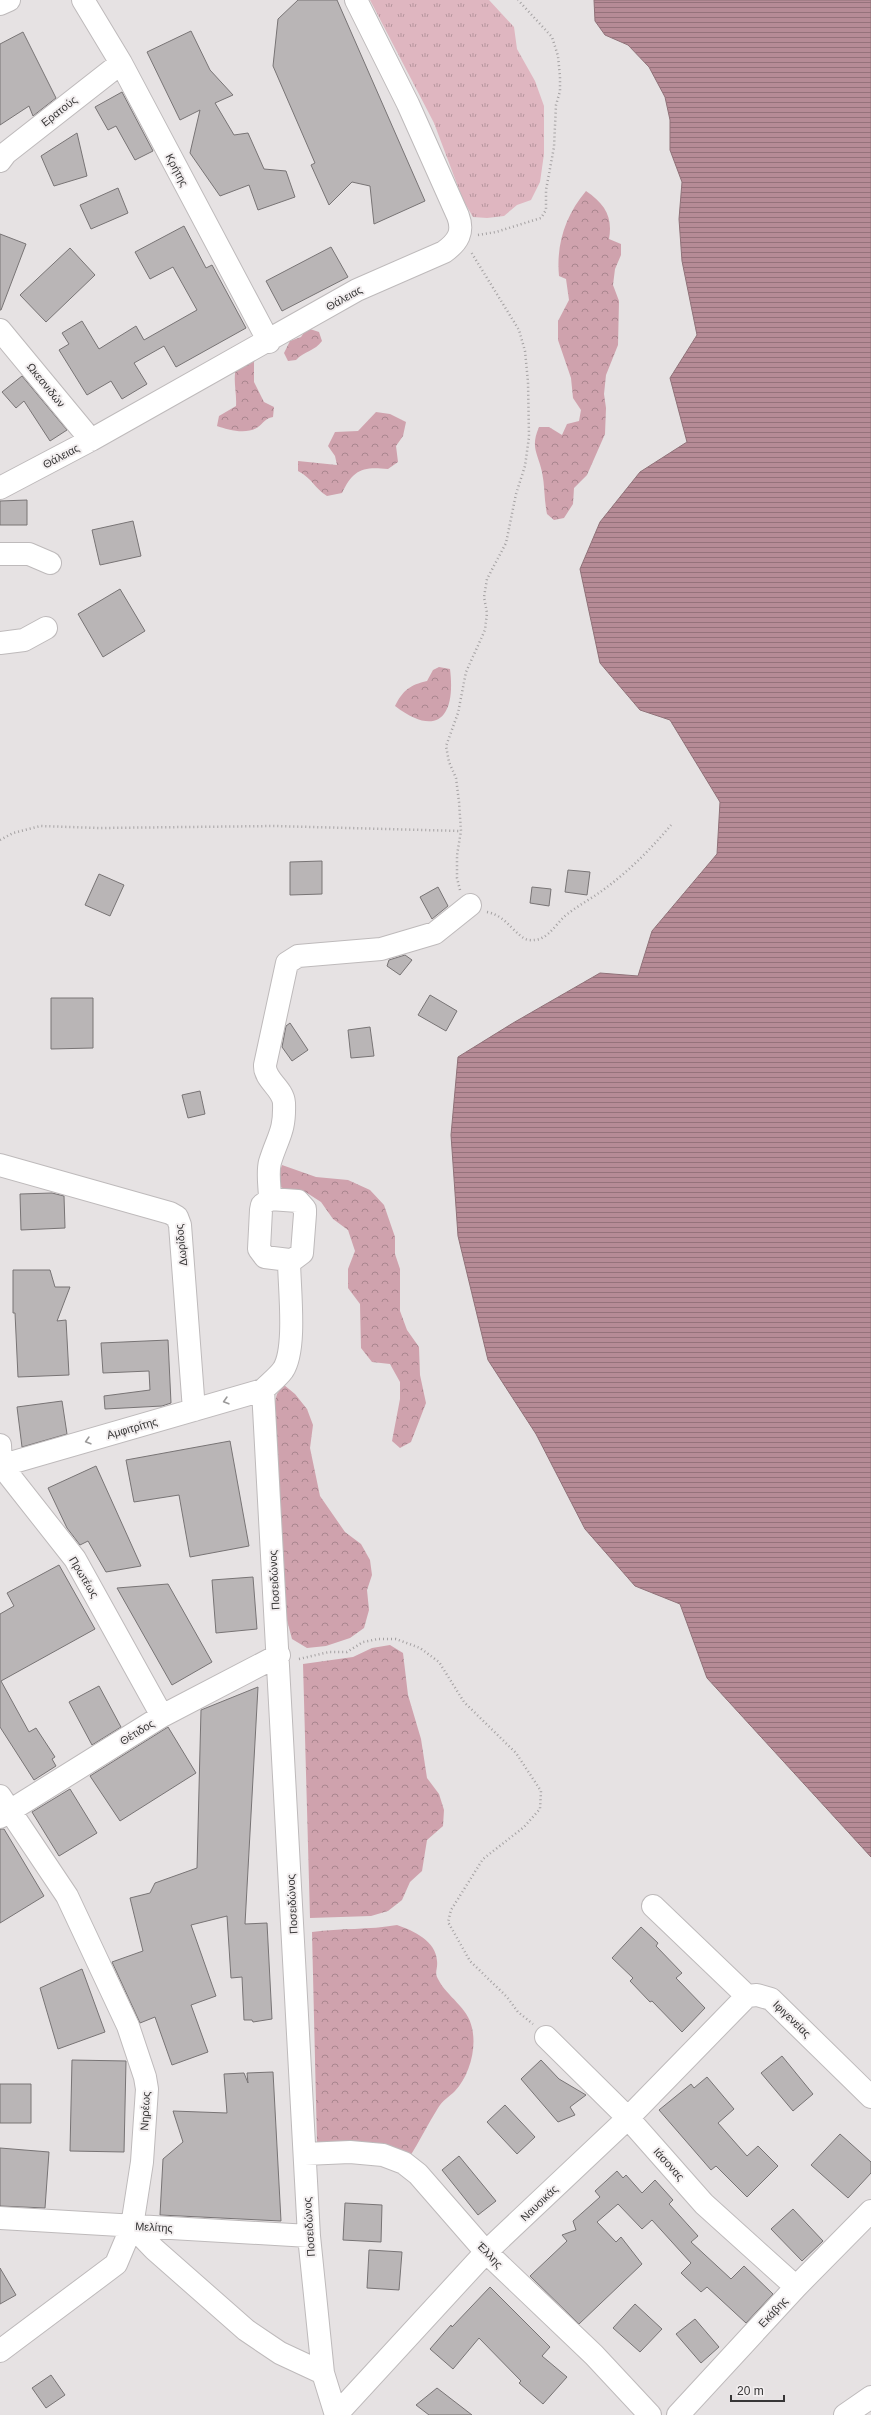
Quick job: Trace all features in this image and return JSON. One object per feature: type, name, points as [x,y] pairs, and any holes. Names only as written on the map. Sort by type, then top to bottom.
[{"type":"street","points":[[0,4],[9,0]]},
{"type":"street","name":"Κρήτης","points":[[84,0],[121,63],[269,342]]},
{"type":"street","points":[[356,0],[408,104],[462,226],[460,236]]},
{"type":"street","name":"Ερατούς","points":[[0,161],[6,153],[121,63]]},
{"type":"street","name":"Θάλειας","points":[[0,488],[91,440],[269,342],[357,290],[444,252],[453,246],[460,236]]},
{"type":"street","name":"Ωκεανιδών","points":[[0,330],[91,440]]},
{"type":"street","points":[[0,554],[29,554],[50,563]]},
{"type":"street","points":[[0,644],[24,640],[46,628]]},
{"type":"street","points":[[270,1199],[270,1164],[283,1130],[284,1102],[283,1097],[266,1072],[265,1065],[287,963],[298,956],[381,949],[435,933],[470,905]]},
{"type":"street","name":"Δωρίδος","points":[[0,1165],[170,1213],[177,1217],[180,1225],[194,1410]]},
{"type":"street","points":[[270,1199],[298,1201],[305,1209],[302,1253],[294,1259],[288,1260],[265,1257],[258,1249],[262,1205],[270,1199]]},
{"type":"street","points":[[263,1390],[282,1370],[287,1360],[291,1343],[288,1260]]},
{"type":"street","name":"Αμφιτρίτης","points":[[0,1459],[194,1410],[263,1390]]},
{"type":"street","name":"Ποσειδώνος","points":[[263,1390],[309,2236],[323,2373],[336,2415]]},
{"type":"street","name":"Πρωτέως","points":[[0,1459],[75,1559],[162,1716]]},
{"type":"street","name":"Θέτιδος","points":[[3,1808],[162,1716],[278,1655]]},
{"type":"street","name":"Νηρέως","points":[[0,2351],[114,2268],[132,2226],[142,2162],[147,2099],[145,2077],[128,2026],[67,1896],[3,1808]]},
{"type":"street","points":[[653,1906],[747,1996]]},
{"type":"street","name":"Ιφιγενείας","points":[[747,1996],[757,1995],[771,1999],[871,2097]]},
{"type":"street","name":"Ναυσικάς","points":[[336,2415],[486,2252],[628,2118],[747,1996]]},
{"type":"street","name":"Ιάσονας","points":[[546,2037],[628,2118],[704,2204],[796,2287]]},
{"type":"street","name":"Έλλης","points":[[305,2154],[350,2152],[383,2154],[404,2163],[418,2174],[486,2252],[594,2355],[650,2415]]},
{"type":"street","name":"Εκάβης","points":[[678,2415],[796,2287],[871,2211]]},
{"type":"street","name":"Μελίτης","points":[[0,2218],[309,2236]]},
{"type":"street","points":[[132,2226],[154,2249],[246,2330],[280,2353],[323,2373]]},
{"type":"street","points":[[845,2415],[871,2397]]},
{"type":"path","points":[[460,236],[482,235],[513,227],[541,218],[546,210],[546,190],[554,147],[556,105],[560,91],[559,63],[552,37],[518,0]]},
{"type":"path","points":[[460,236],[480,265],[519,330],[525,351],[529,411],[529,437],[525,466],[516,494],[506,543],[487,579],[484,597],[487,613],[485,630],[466,672],[458,713],[446,746],[449,762],[456,778],[461,831],[457,855],[457,878],[461,897],[475,909],[491,913],[508,921],[518,934],[527,940],[537,940],[552,932],[565,916],[603,890],[636,862],[657,842],[671,825]]},
{"type":"path","points":[[0,840],[13,833],[40,826],[174,828],[274,826],[461,831]]},
{"type":"path","points":[[278,1655],[297,1659],[329,1652],[347,1652],[363,1642],[378,1639],[396,1639],[420,1648],[439,1662],[464,1702],[516,1753],[541,1791],[540,1809],[519,1831],[483,1859],[451,1910],[448,1922],[470,1961],[507,1997],[518,2012],[546,2037]]},
{"type":"green space","points":[[370,0],[489,0],[514,27],[517,49],[535,81],[544,106],[544,154],[540,182],[531,200],[517,205],[504,216],[487,218],[473,217],[463,200],[434,123]]},
{"type":"green space","points":[[586,191],[603,206],[606,212],[610,224],[609,239],[621,244],[621,255],[615,269],[613,285],[619,301],[618,345],[606,375],[604,394],[606,408],[605,434],[587,475],[574,488],[573,504],[564,518],[554,520],[547,514],[543,477],[535,440],[539,427],[549,427],[562,435],[567,424],[579,421],[581,410],[573,398],[571,378],[558,340],[558,321],[569,300],[566,279],[559,276],[558,264],[561,242],[567,221],[572,210]]},
{"type":"green space","points":[[307,328],[319,332],[322,341],[316,347],[296,360],[288,361],[284,353],[290,341],[301,337]]},
{"type":"green space","points":[[254,357],[254,382],[264,402],[274,407],[273,417],[266,420],[258,427],[248,431],[232,430],[217,426],[219,416],[236,406],[235,380],[237,365]]},
{"type":"green space","points":[[376,412],[390,414],[406,422],[403,436],[396,446],[398,462],[388,469],[371,468],[359,471],[350,479],[342,493],[327,496],[307,477],[298,471],[298,461],[337,465],[335,456],[328,446],[335,432],[358,431]]},
{"type":"green space","points":[[439,667],[450,669],[451,686],[450,700],[446,710],[440,718],[432,721],[422,720],[410,716],[395,706],[404,692],[416,684],[427,681],[433,670]]},
{"type":"green space","points":[[282,1165],[316,1177],[348,1180],[370,1190],[384,1205],[395,1237],[395,1254],[400,1269],[400,1311],[407,1330],[419,1347],[420,1375],[426,1403],[411,1442],[400,1448],[392,1441],[400,1399],[400,1382],[390,1364],[372,1362],[361,1348],[360,1304],[348,1288],[348,1269],[355,1251],[348,1230],[333,1219],[321,1202],[307,1193],[288,1191],[279,1186],[279,1173]]},
{"type":"green space","points":[[284,1385],[295,1394],[307,1409],[313,1425],[310,1448],[320,1496],[345,1532],[361,1544],[370,1560],[372,1575],[367,1590],[369,1610],[364,1628],[350,1638],[326,1646],[307,1648],[292,1639],[284,1609],[272,1412],[277,1394]]},
{"type":"green space","points":[[390,1645],[403,1653],[408,1695],[421,1739],[427,1778],[439,1794],[444,1810],[443,1826],[427,1840],[422,1871],[410,1882],[402,1900],[388,1911],[371,1916],[310,1918],[303,1664],[353,1657],[372,1648]]},
{"type":"green space","points":[[397,1925],[417,1934],[428,1942],[433,1948],[437,1961],[437,1977],[466,2014],[470,2021],[473,2036],[473,2053],[464,2078],[455,2091],[440,2105],[409,2158],[317,2144],[312,1932],[376,1928]]},
{"type":"shaded area","points":[[594,0],[871,0],[871,1857],[707,1678],[680,1604],[635,1586],[585,1529],[536,1434],[488,1360],[458,1236],[451,1135],[458,1057],[513,1023],[600,973],[638,976],[652,931],[717,854],[720,802],[670,720],[640,710],[600,663],[580,569],[600,522],[640,472],[687,442],[670,378],[697,335],[682,261],[679,219],[682,182],[670,150],[670,120],[665,97],[649,67],[628,45],[605,35],[595,21]]},
{"type":"building","points":[[298,0],[337,0],[425,201],[374,224],[370,186],[352,182],[329,205],[311,165],[315,163],[273,66],[278,19]]},
{"type":"building","points":[[191,31],[210,70],[233,95],[215,103],[234,135],[248,133],[264,169],[286,171],[295,197],[258,210],[249,185],[220,196],[190,153],[200,110],[180,120],[147,52]]},
{"type":"building","points":[[23,32],[56,98],[33,116],[29,106],[0,125],[0,44]]},
{"type":"building","points":[[122,92],[153,151],[135,160],[116,126],[108,130],[95,107]]},
{"type":"building","points":[[77,133],[87,176],[54,186],[41,156]]},
{"type":"building","points":[[118,188],[128,213],[91,229],[80,205]]},
{"type":"building","points":[[184,226],[206,268],[212,265],[246,328],[176,367],[164,346],[134,363],[147,384],[122,399],[111,381],[87,395],[59,350],[69,344],[62,333],[82,321],[99,349],[136,326],[144,340],[197,310],[173,267],[150,279],[135,252]]},
{"type":"building","points":[[0,234],[26,244],[1,310],[0,310]]},
{"type":"building","points":[[331,247],[348,277],[282,311],[266,281]]},
{"type":"building","points":[[70,248],[95,275],[46,322],[20,295]]},
{"type":"building","points":[[22,376],[67,430],[50,441],[24,401],[16,408],[2,392]]},
{"type":"building","points":[[27,500],[27,525],[0,525],[0,501]]},
{"type":"building","points":[[133,521],[141,556],[100,565],[92,530]]},
{"type":"building","points":[[120,589],[145,631],[103,657],[78,614]]},
{"type":"building","points":[[322,861],[322,894],[290,895],[290,862]]},
{"type":"building","points":[[568,870],[590,872],[587,895],[565,892]]},
{"type":"building","points":[[99,874],[124,885],[110,916],[85,905]]},
{"type":"building","points":[[438,887],[448,906],[432,919],[420,897]]},
{"type":"building","points":[[532,887],[551,889],[549,906],[530,903]]},
{"type":"building","points":[[405,955],[412,960],[400,975],[387,966],[389,960]]},
{"type":"building","points":[[430,995],[457,1011],[446,1031],[418,1015]]},
{"type":"building","points":[[51,998],[93,998],[93,1048],[51,1049]]},
{"type":"building","points":[[290,1023],[308,1050],[292,1061],[282,1047],[286,1026]]},
{"type":"building","points":[[370,1027],[374,1056],[351,1058],[348,1030]]},
{"type":"building","points":[[200,1091],[205,1114],[188,1118],[182,1095]]},
{"type":"building","points":[[52,1193],[64,1196],[65,1228],[21,1230],[20,1194]]},
{"type":"building","points":[[13,1270],[50,1270],[55,1287],[70,1287],[57,1321],[66,1320],[69,1375],[18,1377],[15,1313],[13,1313]]},
{"type":"building","points":[[168,1340],[171,1403],[162,1406],[105,1409],[104,1396],[150,1390],[149,1371],[103,1373],[101,1343]]},
{"type":"building","points":[[62,1401],[67,1434],[22,1447],[17,1407]]},
{"type":"building","points":[[230,1441],[249,1546],[190,1557],[179,1495],[134,1502],[126,1460]]},
{"type":"building","points":[[96,1466],[141,1566],[106,1572],[88,1541],[80,1545],[67,1528],[48,1488]]},
{"type":"building","points":[[59,1565],[95,1629],[1,1681],[29,1732],[36,1728],[55,1757],[52,1759],[56,1766],[34,1780],[0,1727],[0,1614],[14,1606],[7,1593]]},
{"type":"building","points":[[253,1577],[257,1629],[216,1633],[212,1580]]},
{"type":"building","points":[[168,1584],[212,1662],[172,1685],[117,1588]]},
{"type":"building","points":[[99,1686],[121,1727],[92,1745],[69,1702]]},
{"type":"building","points":[[258,1687],[245,1924],[267,1923],[272,2019],[253,2022],[252,2020],[244,2020],[242,1977],[231,1978],[227,1916],[191,1925],[216,1996],[191,2005],[208,2052],[172,2065],[155,2017],[140,2023],[112,1962],[143,1951],[130,1898],[150,1893],[155,1883],[197,1868],[201,1710]]},
{"type":"building","points":[[168,1727],[196,1773],[120,1821],[90,1776]]},
{"type":"building","points":[[70,1789],[97,1833],[59,1856],[32,1812]]},
{"type":"building","points":[[0,1829],[4,1829],[44,1896],[0,1923]]},
{"type":"building","points":[[641,1927],[658,1943],[656,1946],[682,1973],[676,1978],[705,2008],[682,2032],[630,1981],[633,1978],[612,1958]]},
{"type":"building","points":[[82,1969],[105,2032],[58,2049],[40,1988]]},
{"type":"building","points":[[782,2056],[813,2094],[793,2111],[761,2073]]},
{"type":"building","points":[[72,2060],[126,2061],[124,2152],[70,2151]]},
{"type":"building","points":[[541,2060],[559,2079],[586,2095],[570,2107],[575,2115],[558,2122],[521,2079]]},
{"type":"building","points":[[273,2072],[281,2221],[160,2215],[163,2159],[183,2142],[173,2111],[227,2113],[224,2074],[244,2073],[248,2083],[247,2073]]},
{"type":"building","points":[[707,2077],[734,2109],[718,2123],[747,2156],[758,2146],[778,2166],[747,2197],[716,2166],[711,2170],[659,2110],[691,2084],[694,2088]]},
{"type":"building","points":[[0,2084],[31,2084],[31,2123],[0,2123]]},
{"type":"building","points":[[505,2105],[535,2137],[517,2154],[487,2122]]},
{"type":"building","points":[[840,2134],[871,2162],[871,2173],[848,2198],[811,2165]]},
{"type":"building","points":[[0,2148],[49,2152],[45,2208],[0,2206]]},
{"type":"building","points":[[459,2156],[496,2201],[478,2215],[442,2170]]},
{"type":"building","points":[[617,2171],[623,2178],[626,2175],[642,2193],[655,2180],[673,2200],[669,2204],[698,2236],[691,2242],[731,2279],[744,2266],[773,2294],[746,2323],[707,2287],[701,2292],[681,2273],[691,2263],[652,2220],[642,2229],[618,2204],[597,2222],[616,2242],[621,2237],[642,2264],[579,2324],[530,2276],[567,2241],[562,2235],[576,2230],[573,2221],[600,2197],[595,2191]]},
{"type":"building","points":[[345,2203],[382,2205],[381,2242],[343,2240]]},
{"type":"building","points":[[793,2209],[823,2241],[802,2261],[771,2229]]},
{"type":"building","points":[[369,2250],[402,2252],[399,2290],[367,2288]]},
{"type":"building","points":[[0,2268],[16,2295],[0,2304]]},
{"type":"building","points":[[490,2287],[550,2347],[542,2356],[567,2377],[543,2404],[519,2383],[521,2381],[479,2338],[453,2369],[430,2349],[451,2325],[452,2327]]},
{"type":"building","points":[[635,2304],[662,2329],[640,2352],[613,2328]]},
{"type":"building","points":[[695,2319],[719,2347],[701,2363],[676,2334]]},
{"type":"building","points":[[51,2375],[65,2395],[46,2408],[32,2388]]},
{"type":"building","points":[[437,2388],[472,2415],[429,2415],[416,2405]]}]
